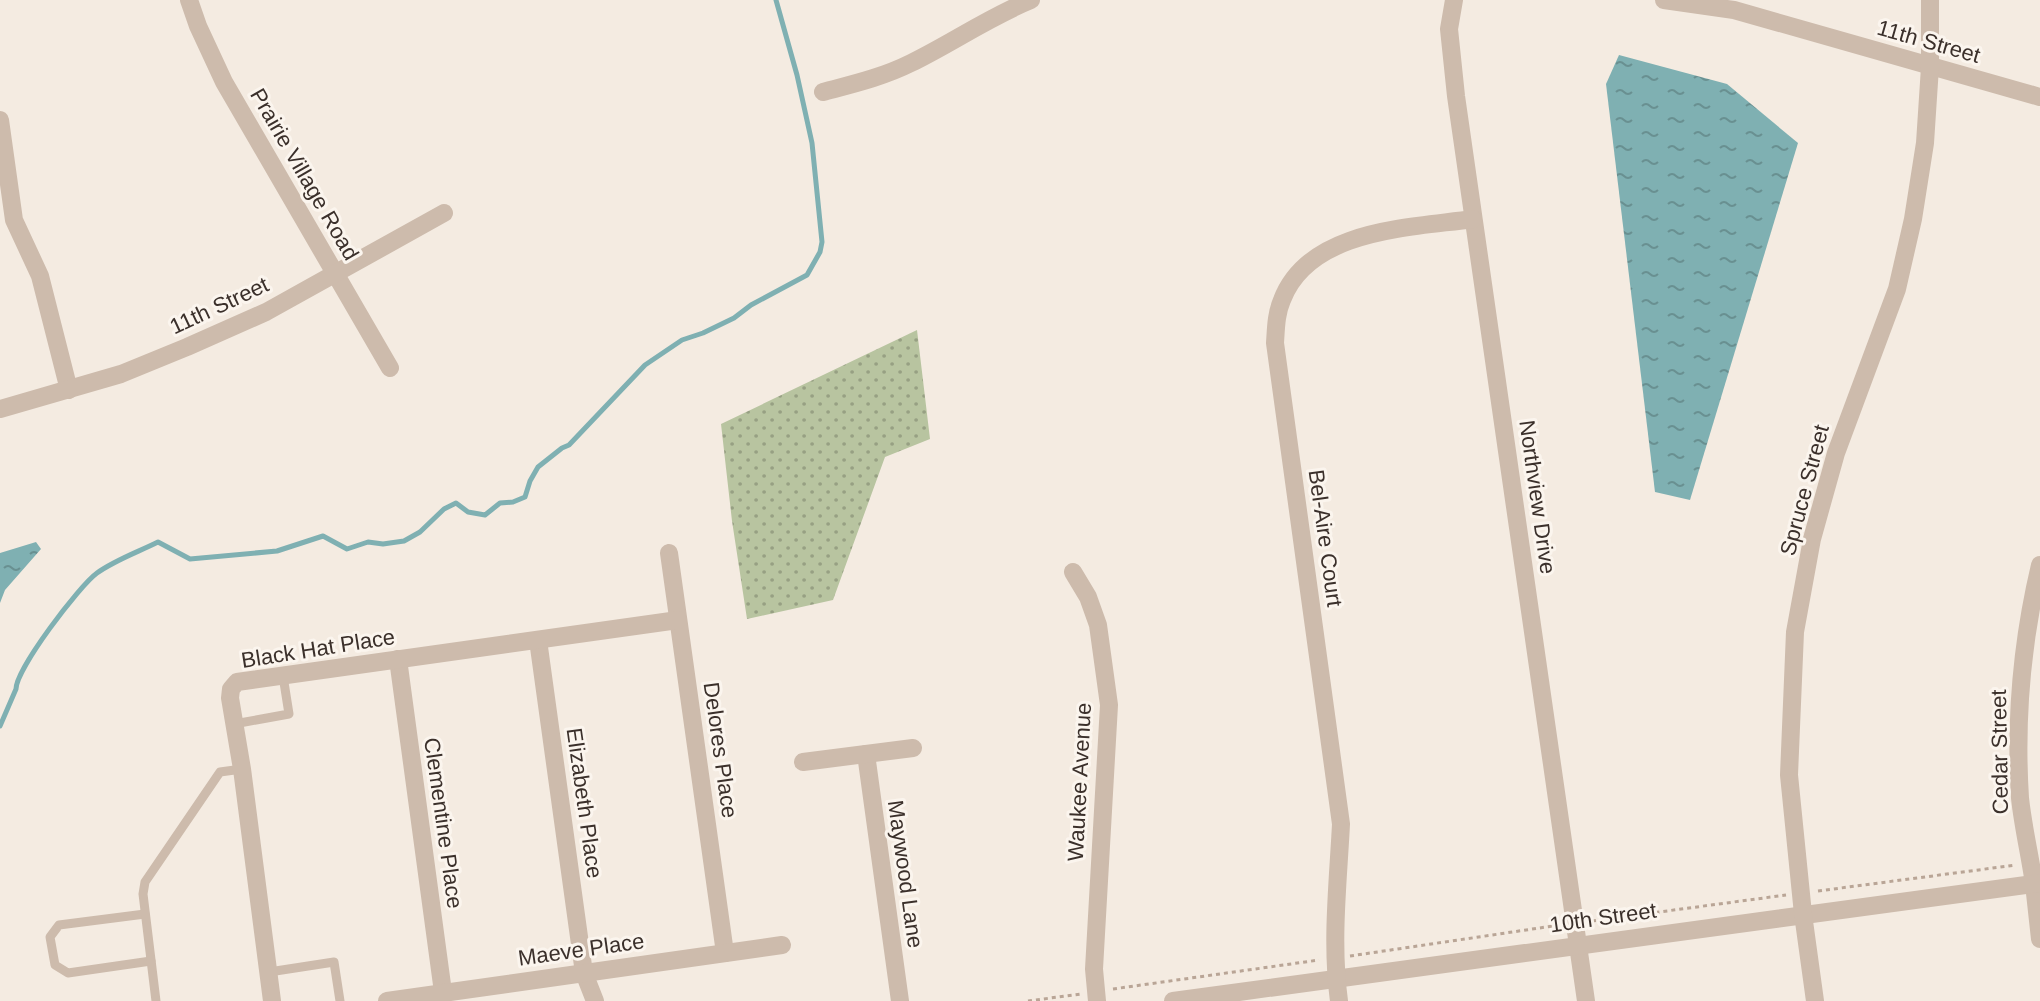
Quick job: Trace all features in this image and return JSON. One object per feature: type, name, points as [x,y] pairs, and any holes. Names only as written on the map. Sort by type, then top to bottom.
[{"type":"street","name":"Prairie Village Road","points":[[189,0],[224,82],[390,368]]},
{"type":"street","points":[[823,92],[880,77],[1000,13],[1031,0]]},
{"type":"street","name":"Northview Drive","points":[[1454,0],[1449,29],[1456,96],[1586,1001]]},
{"type":"street","name":"11th Street","points":[[1664,0],[1734,10],[2040,97]]},
{"type":"street","name":"Spruce Street","points":[[1815,1001],[1789,775],[1795,632],[1812,539],[1836,453],[1897,289],[1913,219],[1925,143],[1930,0]]},
{"type":"street","points":[[0,120],[6,203],[40,276],[69,390]]},
{"type":"street","name":"11th Street","points":[[0,409],[121,374],[187,347],[266,312],[444,213]]},
{"type":"street","name":"Bel-Aire Court","points":[[1339,1001],[1336,900],[1341,824],[1275,343],[1276,317],[1282,298],[1296,276],[1333,246],[1381,232],[1473,219]]},
{"type":"street","name":"Delores Place","points":[[669,553],[725,953]]},
{"type":"street","name":"Cedar Street","points":[[2040,565],[2027,627],[2018,739],[2021,801],[2030,864],[2037,884],[2040,939]]},
{"type":"street","name":"Waukee Avenue","points":[[1073,572],[1088,597],[1098,625],[1109,705],[1094,969],[1096,996]]},
{"type":"street","name":"Black Hat Place","points":[[272,1001],[230,698],[231,689],[237,682],[678,620]]},
{"type":"street","name":"Elizabeth Place","points":[[538,640],[584,973],[595,1001]]},
{"type":"street","name":"Clementine Place","points":[[398,659],[443,992]]},
{"type":"street","points":[[803,762],[913,748]]},
{"type":"street","name":"Maywood Lane","points":[[866,754],[900,1001]]},
{"type":"street","name":"10th Street","points":[[1173,1001],[2037,884]]},
{"type":"street","name":"Maeve Place","points":[[387,1001],[782,945]]},
{"type":"lane","points":[[234,724],[289,714],[283,676]]},
{"type":"lane","points":[[156,1001],[143,894],[145,882],[220,772],[242,769]]},
{"type":"lane","points":[[145,914],[59,925],[50,937],[55,965],[68,973],[151,961]]},
{"type":"lane","points":[[269,972],[334,962],[340,1001]]},
{"type":"path","points":[[1028,1001],[1096,996],[1575,923],[2030,864]]},
{"type":"green space","points":[[917,330],[930,439],[885,457],[833,600],[747,619],[721,424]]},
{"type":"water","points":[[1619,55],[1727,84],[1798,143],[1690,500],[1655,492],[1606,84]]},
{"type":"water","points":[[36,542],[41,549],[5,590],[0,603],[0,553]]},
{"type":"waterway","points":[[0,726],[26,664],[50,628],[88,581],[111,564],[158,542],[190,559],[277,551],[323,536],[347,549],[368,542],[383,544],[404,541],[456,503],[468,512],[485,515],[500,503],[525,497],[538,467],[569,445],[645,365],[682,340],[734,318],[751,305],[807,275],[822,242],[812,143],[776,0]]}]
